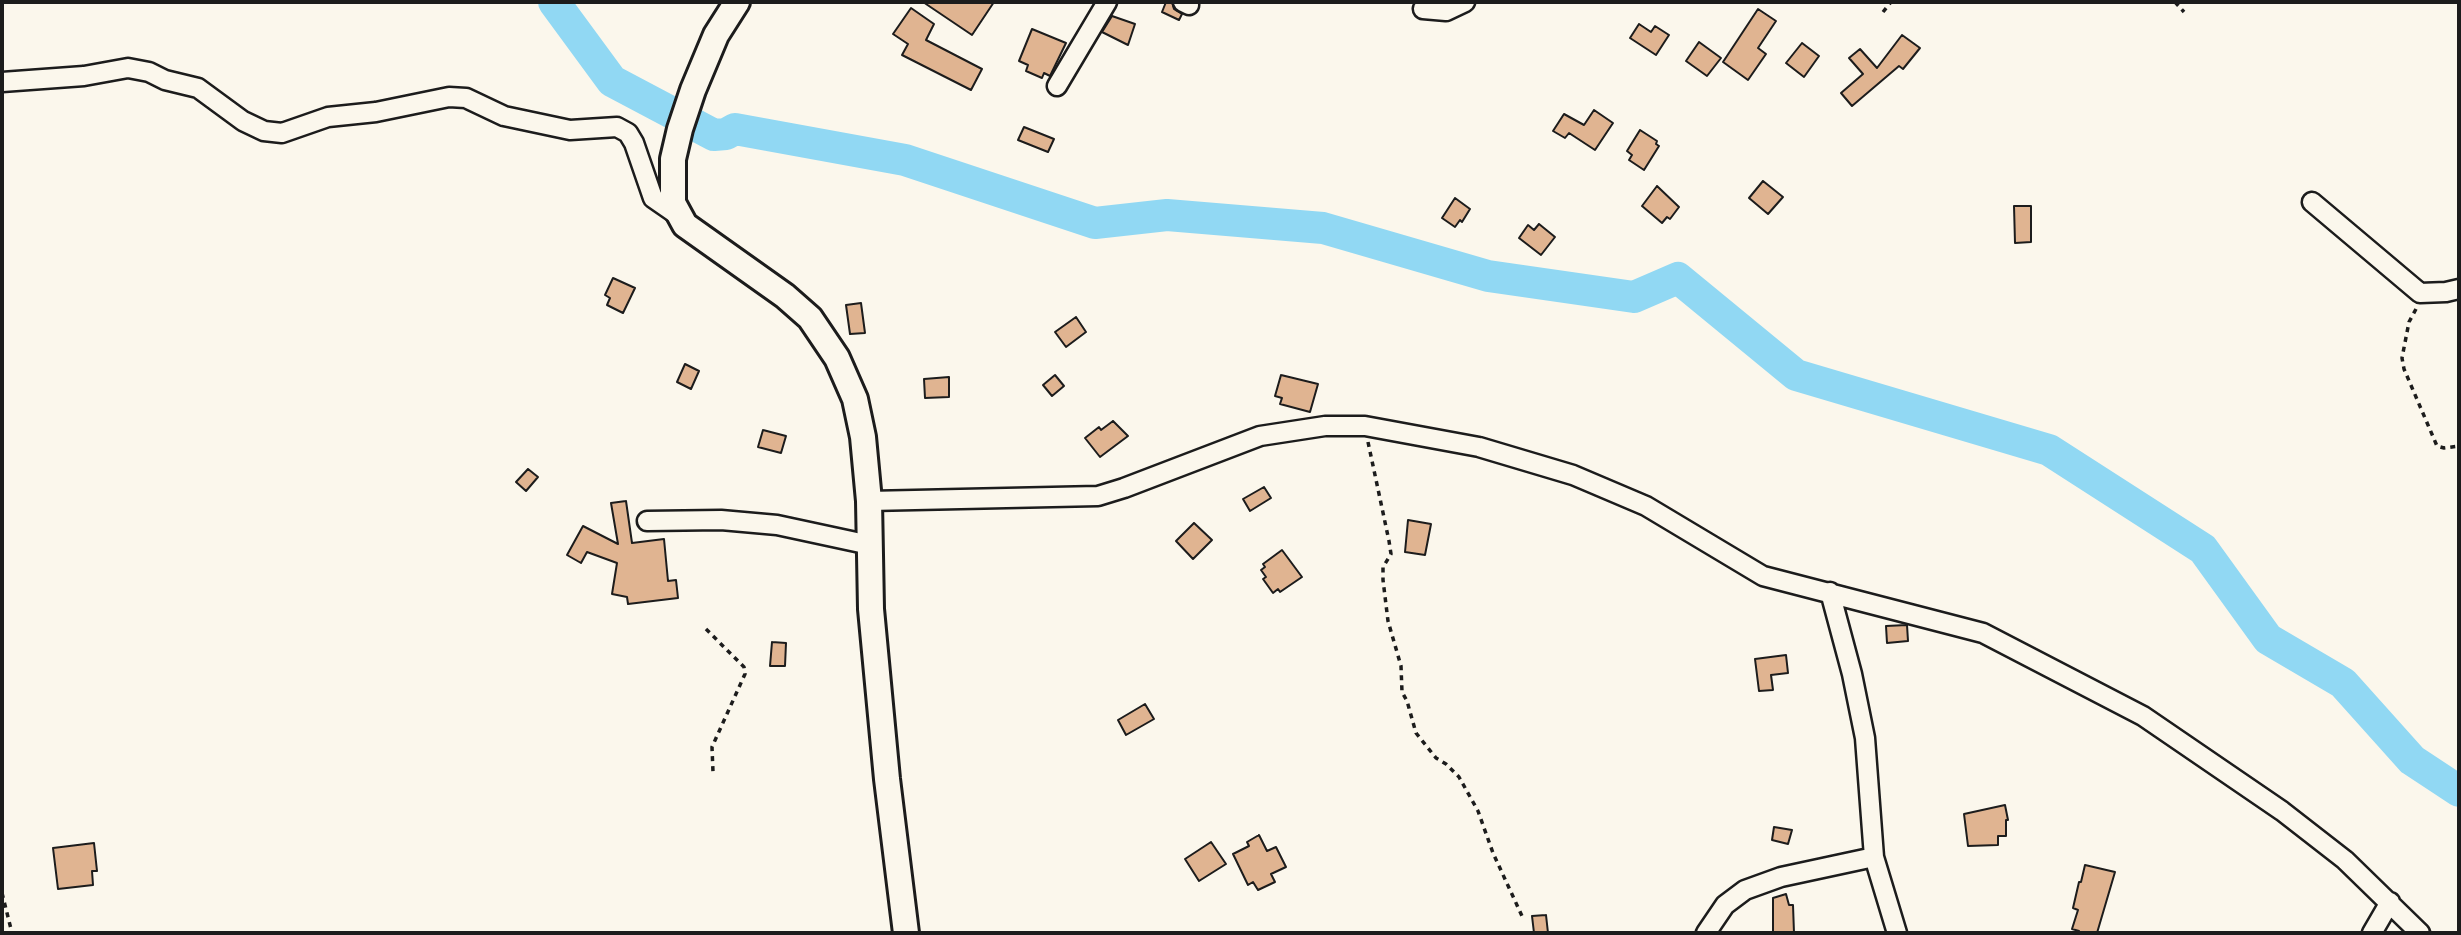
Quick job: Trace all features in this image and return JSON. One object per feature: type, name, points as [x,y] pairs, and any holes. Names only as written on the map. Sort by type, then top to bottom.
[{"type":"main road","points":[[737,2],[716,35],[680,129],[673,159],[673,203],[685,225],[785,296],[810,318],[830,348],[855,399],[863,437],[869,501],[870,609],[906,933]]},
{"type":"street","points":[[1058,86],[1107,2]]},
{"type":"street","points":[[1423,9],[1447,11],[1465,2]]},
{"type":"street","points":[[2,82],[84,76],[128,68],[198,88],[243,121],[264,131],[282,133],[328,117],[376,112],[449,97],[466,98],[505,116],[570,130],[617,127],[628,133],[634,144],[653,198],[679,216]]},
{"type":"street","points":[[2312,202],[2420,293],[2459,289]]},
{"type":"street","points":[[869,501],[1098,496],[1260,436],[1325,426],[1365,426],[1479,447],[1573,475],[1646,506],[1763,576],[1983,633],[2143,716],[2282,811],[2345,860],[2420,933]]},
{"type":"street","points":[[647,521],[721,520],[778,526],[870,545]]},
{"type":"street","points":[[1830,592],[1866,737],[1874,857],[1896,933]]},
{"type":"street","points":[[1706,933],[1725,905],[1745,890],[1781,877],[1874,857]]},
{"type":"street","points":[[2372,933],[2390,902]]},
{"type":"path","points":[[1883,12],[1891,2]]},
{"type":"path","points":[[2175,2],[2184,12]]},
{"type":"path","points":[[2433,293],[2412,315],[2402,358],[2403,369],[2437,446],[2459,446]]},
{"type":"path","points":[[1365,426],[1391,554],[1383,567],[1382,580],[1388,621],[1401,666],[1402,692],[1416,733],[1436,758],[1459,777],[1478,811],[1493,853],[1522,916]]},
{"type":"path","points":[[706,629],[744,667],[745,674],[712,747],[713,772]]},
{"type":"path","points":[[2,893],[12,933]]},
{"type":"building","points":[[923,2],[994,2],[972,35]]},
{"type":"building","points":[[1166,2],[1172,2],[1174,9],[1182,14],[1179,20],[1162,12]]},
{"type":"building","points":[[911,8],[934,24],[926,40],[982,69],[971,90],[902,55],[908,44],[893,34]]},
{"type":"building","points":[[1758,9],[1776,21],[1758,48],[1766,54],[1748,80],[1723,62]]},
{"type":"building","points":[[1112,16],[1135,24],[1128,45],[1102,32]]},
{"type":"building","points":[[1639,24],[1651,32],[1655,26],[1669,35],[1656,55],[1630,38]]},
{"type":"building","points":[[1032,29],[1066,43],[1050,76],[1044,73],[1042,78],[1026,71],[1028,65],[1019,61]]},
{"type":"building","points":[[1902,35],[1920,48],[1903,69],[1899,66],[1852,106],[1841,93],[1863,74],[1849,58],[1860,49],[1877,68]]},
{"type":"building","points":[[1699,42],[1721,58],[1707,76],[1686,61]]},
{"type":"building","points":[[1802,43],[1819,56],[1804,77],[1786,63]]},
{"type":"building","points":[[1594,110],[1613,123],[1595,150],[1569,133],[1565,138],[1553,131],[1564,114],[1584,125]]},
{"type":"building","points":[[1024,127],[1054,139],[1048,152],[1018,140]]},
{"type":"building","points":[[1640,130],[1657,141],[1659,146],[1644,170],[1629,160],[1632,155],[1627,151]]},
{"type":"building","points":[[1763,181],[1783,197],[1768,214],[1749,198]]},
{"type":"building","points":[[1657,186],[1679,207],[1670,219],[1667,217],[1662,223],[1642,206]]},
{"type":"building","points":[[1455,198],[1470,209],[1462,222],[1460,220],[1455,227],[1442,218]]},
{"type":"building","points":[[2014,206],[2031,206],[2031,242],[2015,243]]},
{"type":"building","points":[[1539,224],[1555,237],[1541,255],[1519,238],[1528,225],[1534,230]]},
{"type":"building","points":[[613,278],[635,288],[623,313],[607,305],[610,298],[605,295]]},
{"type":"building","points":[[861,303],[865,333],[850,334],[846,305]]},
{"type":"building","points":[[1076,317],[1086,332],[1066,347],[1055,332]]},
{"type":"building","points":[[685,364],[699,371],[691,389],[677,382]]},
{"type":"building","points":[[1055,375],[1064,386],[1052,396],[1043,385]]},
{"type":"building","points":[[1281,375],[1318,384],[1310,412],[1280,404],[1282,398],[1275,396]]},
{"type":"building","points":[[949,377],[949,397],[925,398],[924,379]]},
{"type":"building","points":[[1113,421],[1128,436],[1100,457],[1085,438],[1099,427],[1101,430]]},
{"type":"building","points":[[763,430],[786,436],[781,453],[758,447]]},
{"type":"building","points":[[528,469],[538,477],[526,491],[516,482]]},
{"type":"building","points":[[1264,487],[1271,498],[1250,511],[1243,499]]},
{"type":"building","points":[[626,501],[632,543],[664,539],[668,581],[676,580],[678,598],[628,604],[627,597],[612,594],[617,563],[587,552],[581,563],[567,555],[583,526],[618,544],[611,503]]},
{"type":"building","points":[[1408,520],[1431,524],[1425,555],[1405,552]]},
{"type":"building","points":[[1194,523],[1212,540],[1193,559],[1176,541]]},
{"type":"building","points":[[1282,550],[1302,577],[1280,592],[1278,589],[1273,593],[1263,579],[1266,577],[1261,570],[1265,567],[1263,564]]},
{"type":"building","points":[[1907,625],[1908,641],[1887,643],[1886,626]]},
{"type":"building","points":[[772,642],[786,643],[785,666],[770,666]]},
{"type":"building","points":[[1786,655],[1788,673],[1771,675],[1773,690],[1759,691],[1755,659]]},
{"type":"building","points":[[1145,704],[1154,719],[1126,735],[1118,720]]},
{"type":"building","points":[[2005,805],[2008,820],[2006,836],[1998,836],[1998,845],[1968,846],[1964,814]]},
{"type":"building","points":[[1774,827],[1792,830],[1788,844],[1772,840]]},
{"type":"building","points":[[1259,835],[1267,851],[1276,847],[1286,867],[1271,874],[1275,882],[1258,890],[1253,882],[1248,885],[1233,854],[1249,846],[1247,842]]},
{"type":"building","points":[[1211,842],[1226,864],[1199,881],[1185,859]]},
{"type":"building","points":[[94,843],[97,871],[92,871],[93,885],[58,889],[53,848]]},
{"type":"building","points":[[2085,865],[2115,872],[2097,933],[2079,933],[2072,929],[2078,910],[2073,908]]},
{"type":"building","points":[[1786,894],[1789,905],[1793,905],[1794,933],[1773,933],[1773,898]]},
{"type":"building","points":[[1546,915],[1548,933],[1534,933],[1532,916]]},
{"type":"waterway","points":[[554,2],[612,81],[714,135],[726,134],[735,129],[905,160],[1095,223],[1167,215],[1323,228],[1488,276],[1634,297],[1678,278],[1796,375],[2049,450],[2203,549],[2268,639],[2343,683],[2412,760],[2459,791]]}]
